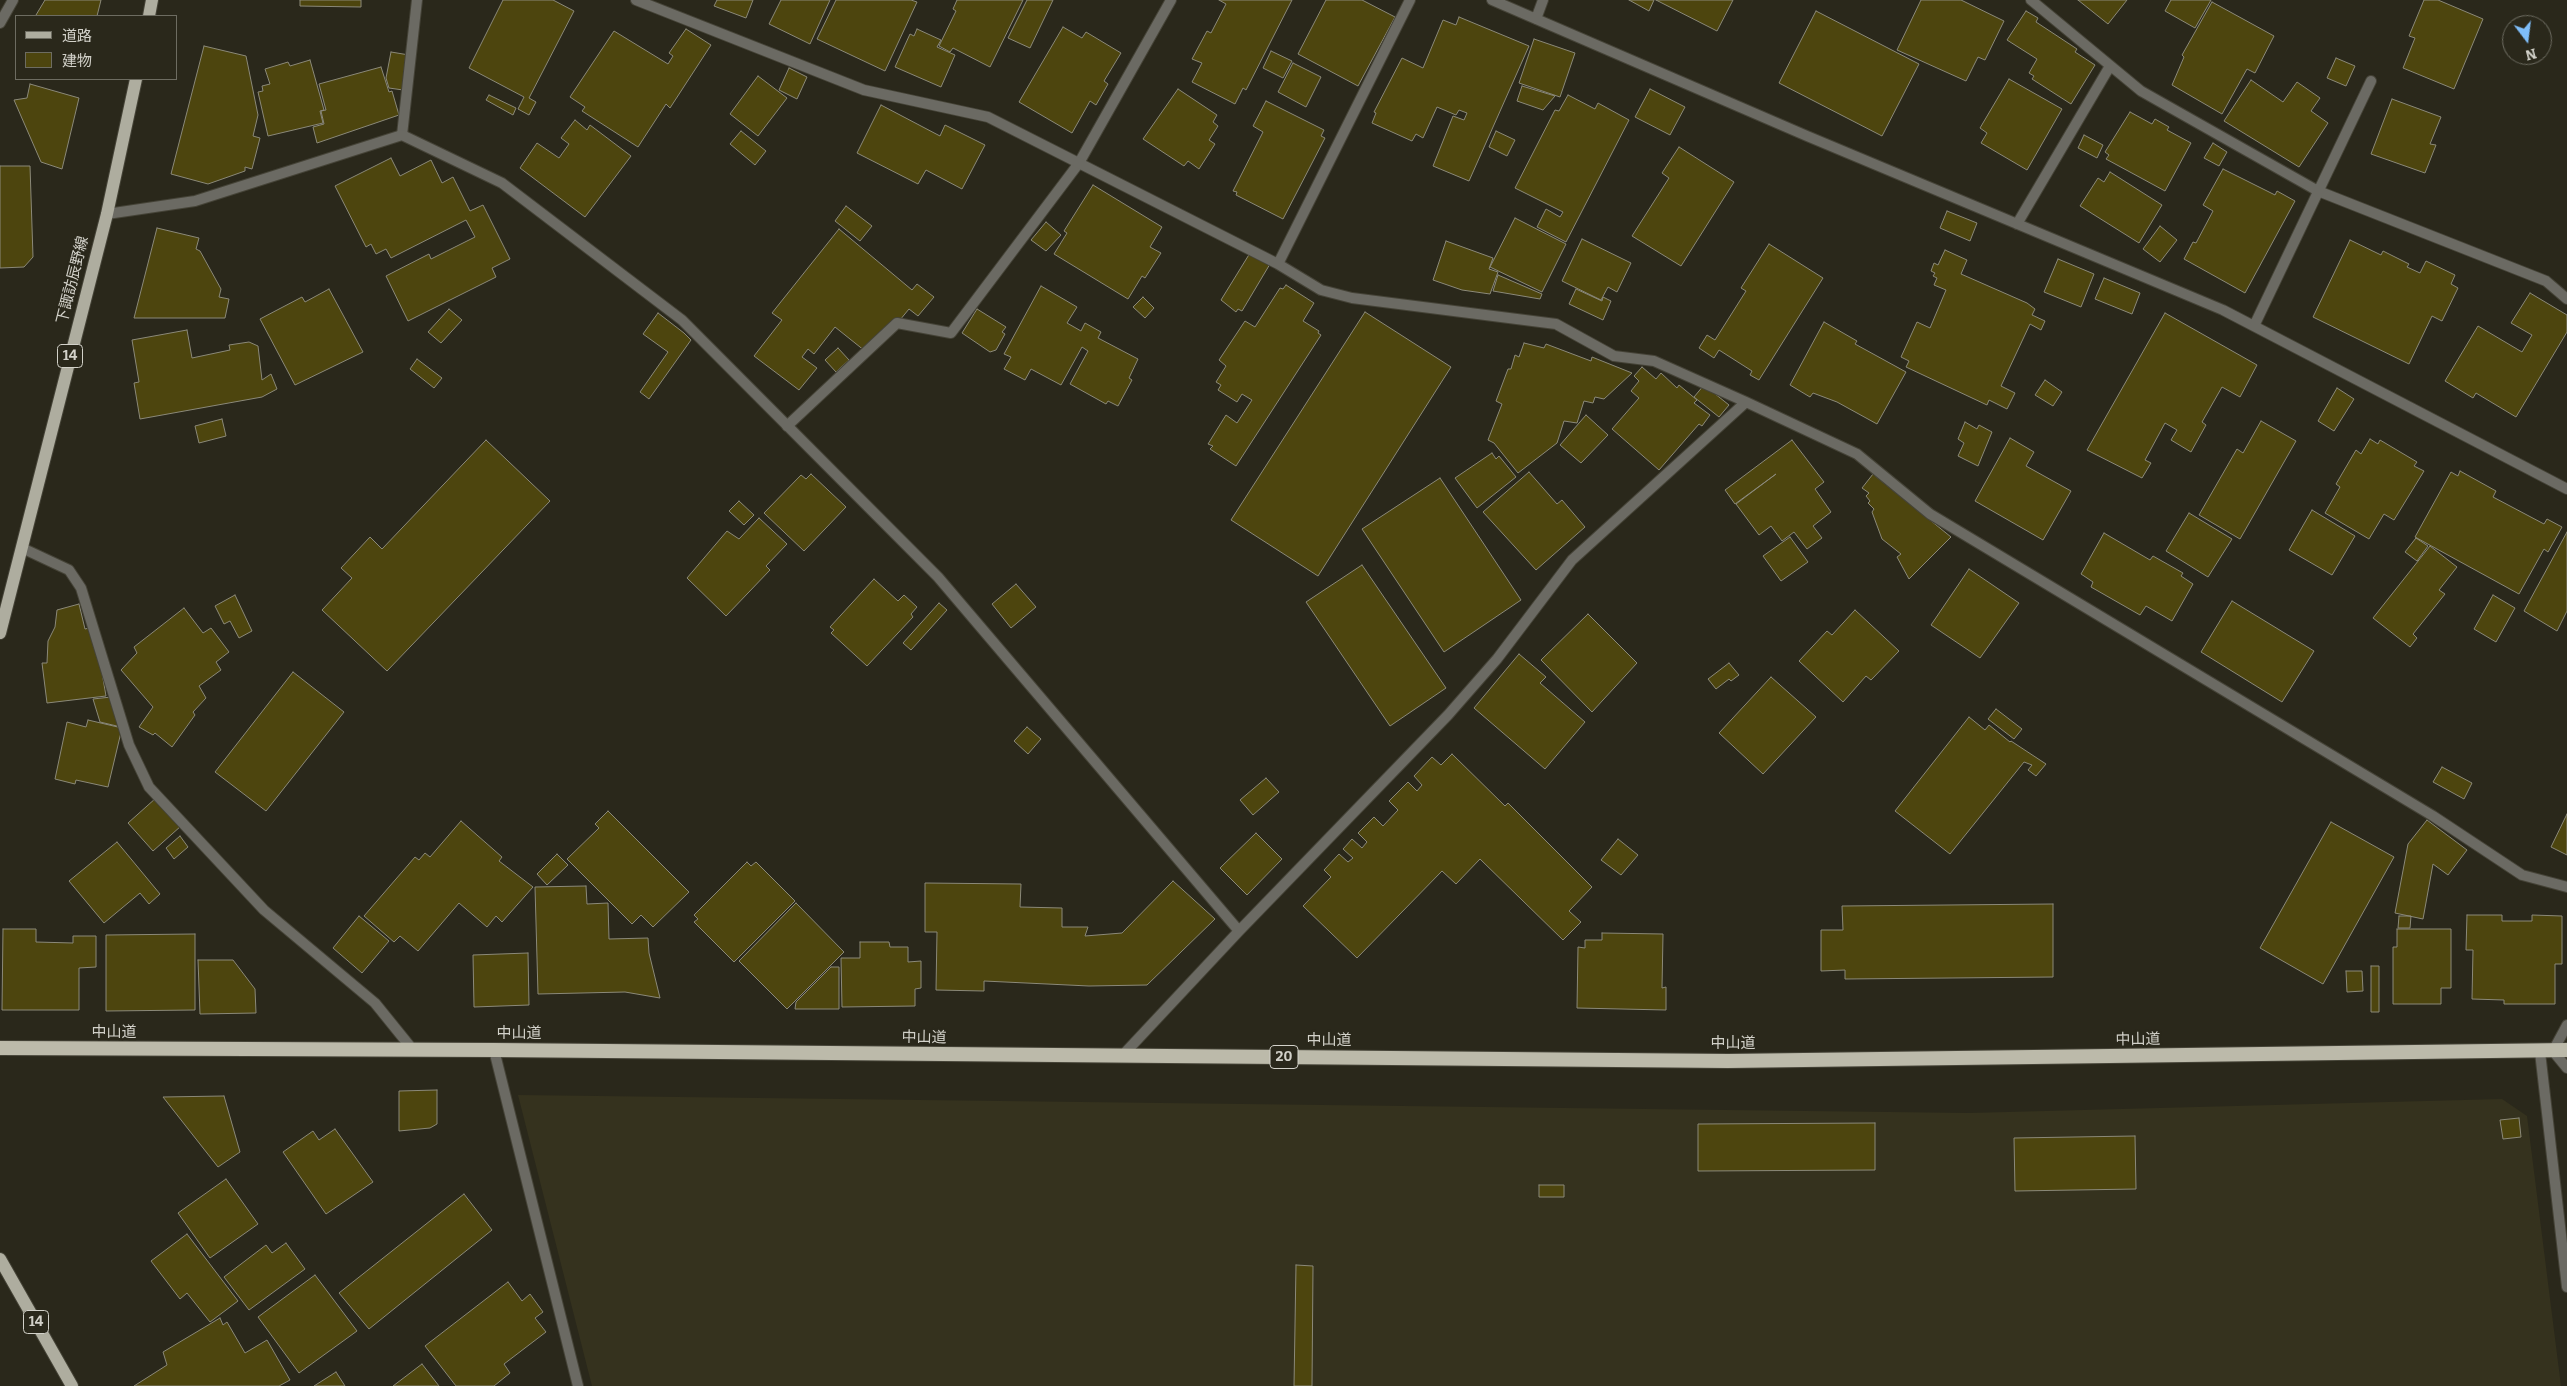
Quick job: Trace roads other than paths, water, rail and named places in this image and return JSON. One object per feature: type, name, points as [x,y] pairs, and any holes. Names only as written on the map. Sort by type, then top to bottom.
[{"type":"highway","name":"中山道","points":[[0,1048],[494,1050],[1728,1061],[2553,1051]]},
{"type":"main road","points":[[149,15],[152,0]]},
{"type":"main road","name":"下諏訪辰野線","points":[[0,633],[107,214],[136,80]]},
{"type":"main road","name":"14","points":[[0,1259],[72,1386]]},
{"type":"street","points":[[0,23],[13,0]]},
{"type":"street","points":[[402,135],[418,0]]},
{"type":"street","points":[[636,0],[864,90],[988,117],[1278,264],[1320,290],[1352,298],[1556,324],[1614,356],[1654,360],[1746,402],[1857,454],[1930,514],[2433,816],[2522,875],[2567,887]]},
{"type":"street","points":[[787,426],[897,323],[951,333],[1079,163],[1171,0]]},
{"type":"street","points":[[1278,264],[1410,0]]},
{"type":"street","points":[[1492,0],[2223,310],[2567,489]]},
{"type":"street","points":[[1536,19],[1543,0]]},
{"type":"street","points":[[2031,0],[2141,91],[2318,191],[2546,281],[2567,299]]},
{"type":"street","points":[[2017,224],[2110,66]]},
{"type":"street","points":[[2254,326],[2370,81]]},
{"type":"street","points":[[107,214],[195,201],[402,135],[502,183],[682,320],[938,577],[1239,930]]},
{"type":"street","points":[[1122,1056],[1239,930],[1448,715],[1497,659],[1572,560],[1746,402]]},
{"type":"street","points":[[22,548],[70,570],[81,588],[129,745],[149,787],[264,910],[375,1003],[413,1050]]},
{"type":"street","points":[[2567,1025],[2553,1051],[2567,1287]]},
{"type":"street","points":[[494,1050],[578,1386]]},
{"type":"street","points":[[2553,1051],[2567,1068]]}]
